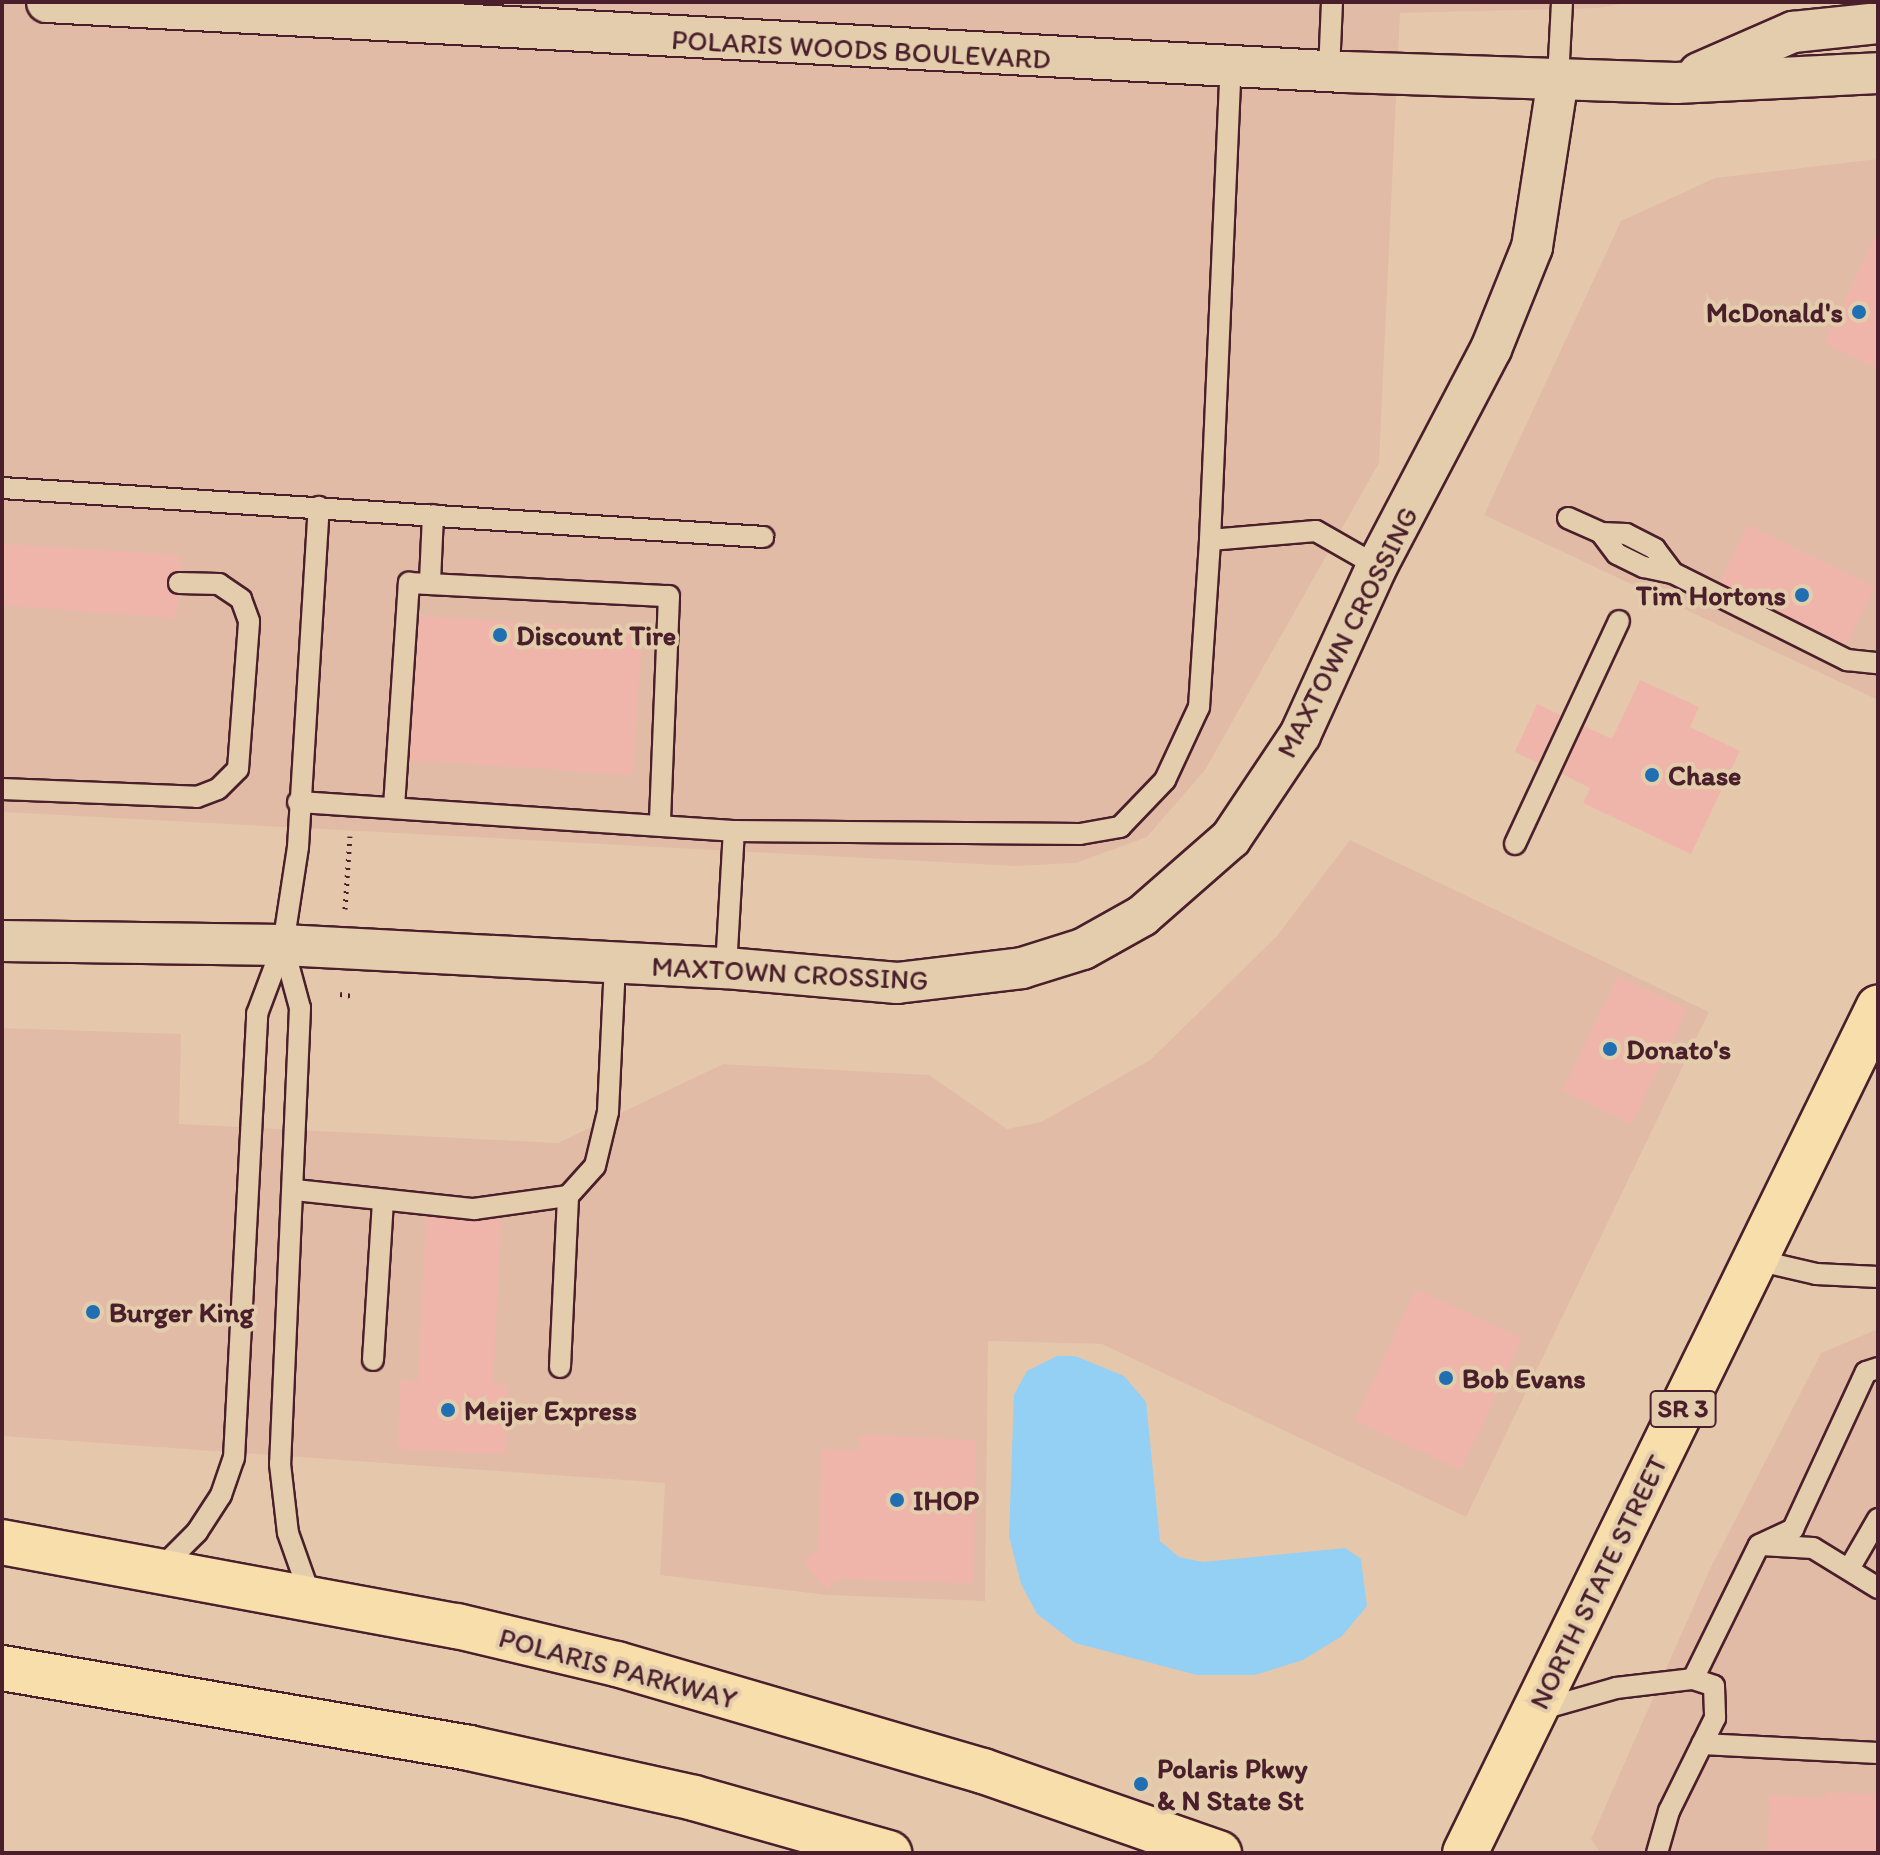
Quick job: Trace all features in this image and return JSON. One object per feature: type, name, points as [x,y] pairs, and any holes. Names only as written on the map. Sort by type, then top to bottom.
[{"type":"main road","name":"NORTH STATE STREET","points":[[1465,1853],[1878,1008]]},
{"type":"main road","name":"POLARIS PARKWAY","points":[[2,1542],[311,1598],[617,1664],[983,1771],[1219,1853]]},
{"type":"main road","points":[[2,1668],[469,1748],[694,1798],[889,1853]]},
{"type":"street","name":"POLARIS WOODS BOULEVARD","points":[[47,2],[1329,71],[1676,83],[1878,73]]},
{"type":"street","name":"POLARIS WOODS BOULEVARD","points":[[1676,83],[1793,32],[1878,23]]},
{"type":"street","name":"MAXTOWN CROSSING","points":[[2,941],[283,945],[615,965],[726,968],[897,983],[964,979],[1022,968],[1083,949],[1142,916],[1231,838],[1300,735],[1377,566],[1485,362],[1523,274],[1558,79]]},
{"type":"lane","points":[[1329,71],[1332,2]]},
{"type":"lane","points":[[1558,79],[1562,2]]},
{"type":"lane","points":[[298,802],[734,831],[1080,834],[1120,827],[1165,780],[1199,707],[1210,540],[1231,67]]},
{"type":"lane","points":[[2,488],[763,537]]},
{"type":"lane","points":[[159,1570],[197,1532],[221,1495],[234,1458],[257,1014],[283,945],[298,847],[298,802],[319,507]]},
{"type":"lane","points":[[430,581],[433,515]]},
{"type":"lane","points":[[1568,518],[1601,533],[1617,554],[1673,573],[1847,660],[1878,663]]},
{"type":"lane","points":[[1210,540],[1316,531],[1377,566]]},
{"type":"lane","points":[[394,807],[409,583],[430,581],[669,596],[660,825]]},
{"type":"lane","points":[[2,789],[197,797],[218,789],[238,769],[249,621],[241,599],[219,584],[179,583]]},
{"type":"lane","points":[[1515,844],[1619,621]]},
{"type":"lane","points":[[726,968],[734,831]]},
{"type":"lane","points":[[283,945],[300,1008],[295,1190],[280,1464],[288,1533],[311,1598]]},
{"type":"lane","points":[[560,1367],[568,1196],[595,1166],[608,1112],[615,965]]},
{"type":"lane","points":[[295,1190],[474,1209],[568,1196]]},
{"type":"lane","points":[[373,1360],[383,1201]]},
{"type":"lane","points":[[1756,1260],[1816,1274],[1878,1277]]},
{"type":"lane","points":[[1693,1679],[1759,1545],[1793,1529],[1866,1372],[1878,1368]]},
{"type":"lane","points":[[1849,1569],[1878,1519]]},
{"type":"lane","points":[[1759,1545],[1813,1548],[1878,1588]]},
{"type":"lane","points":[[1535,1711],[1616,1688],[1693,1679],[1714,1686],[1715,1718],[1669,1811],[1657,1853]]},
{"type":"lane","points":[[1702,1744],[1878,1753]]},
{"type":"path","points":[[344,918],[350,836]]},
{"type":"path","points":[[340,994],[352,996]]},
{"type":"shaded area","points":[[2,2],[1631,2],[1599,8],[1400,13],[1379,463],[1205,770],[1147,837],[1076,863],[1014,866],[2,812]]},
{"type":"shaded area","points":[[1878,159],[1878,700],[1484,515],[1621,221],[1715,178]]},
{"type":"shaded area","points":[[1350,840],[1709,1012],[1466,1517],[1102,1344],[988,1341],[985,1601],[827,1595],[660,1575],[665,1483],[2,1436],[2,1028],[181,1034],[179,1124],[558,1143],[723,1064],[929,1075],[1007,1129],[1041,1122],[1150,1060],[1276,937]]},
{"type":"shaded area","points":[[1878,1329],[1878,1853],[1601,1853],[1591,1839],[1710,1569],[1821,1353]]},
{"type":"water","points":[[1057,1356],[1075,1356],[1124,1376],[1146,1402],[1160,1541],[1179,1557],[1203,1562],[1345,1548],[1361,1559],[1367,1606],[1342,1636],[1303,1660],[1255,1675],[1197,1675],[1075,1643],[1037,1614],[1021,1584],[1009,1536],[1014,1395],[1027,1371]]},
{"type":"building","name":"McDonald's","points":[[1878,230],[1878,369],[1825,343]]},
{"type":"building","points":[[1748,525],[1875,587],[1847,644],[1720,583]]},
{"type":"building","points":[[2,544],[181,555],[180,570],[166,582],[178,596],[176,618],[2,605]]},
{"type":"building","points":[[420,616],[642,632],[632,775],[410,760]]},
{"type":"building","points":[[1640,680],[1699,707],[1690,727],[1740,751],[1691,854],[1583,803],[1590,788],[1562,774],[1584,726],[1612,739]]},
{"type":"building","points":[[1537,704],[1561,715],[1538,763],[1515,752]]},
{"type":"building","points":[[1618,976],[1687,1010],[1632,1124],[1562,1090]]},
{"type":"building","points":[[426,1217],[501,1219],[493,1384],[508,1384],[505,1454],[398,1449],[400,1380],[418,1381]]},
{"type":"building","points":[[1416,1289],[1522,1338],[1461,1470],[1355,1420]]},
{"type":"building","name":"IHOP","points":[[859,1435],[976,1440],[974,1583],[836,1579],[828,1590],[804,1563],[818,1549],[822,1449],[859,1451]]},
{"type":"building","points":[[1826,1792],[1878,1795],[1878,1853],[1767,1851],[1770,1795],[1826,1798]]},
{"type":"place","name":"McDonald's","points":[[1859,312]]},
{"type":"place","name":"Tim Hortons","points":[[1802,595]]},
{"type":"place","name":"Discount Tire","points":[[500,635]]},
{"type":"place","name":"Chase","points":[[1652,775]]},
{"type":"place","name":"Donato's","points":[[1610,1049]]},
{"type":"place","name":"Burger King","points":[[93,1312]]},
{"type":"place","name":"Bob Evans","points":[[1446,1378]]},
{"type":"place","name":"Meijer Express","points":[[448,1410]]},
{"type":"place","name":"IHOP","points":[[897,1500]]},
{"type":"place","name":"Polaris Pkwy & N State St","points":[[1141,1784]]}]
